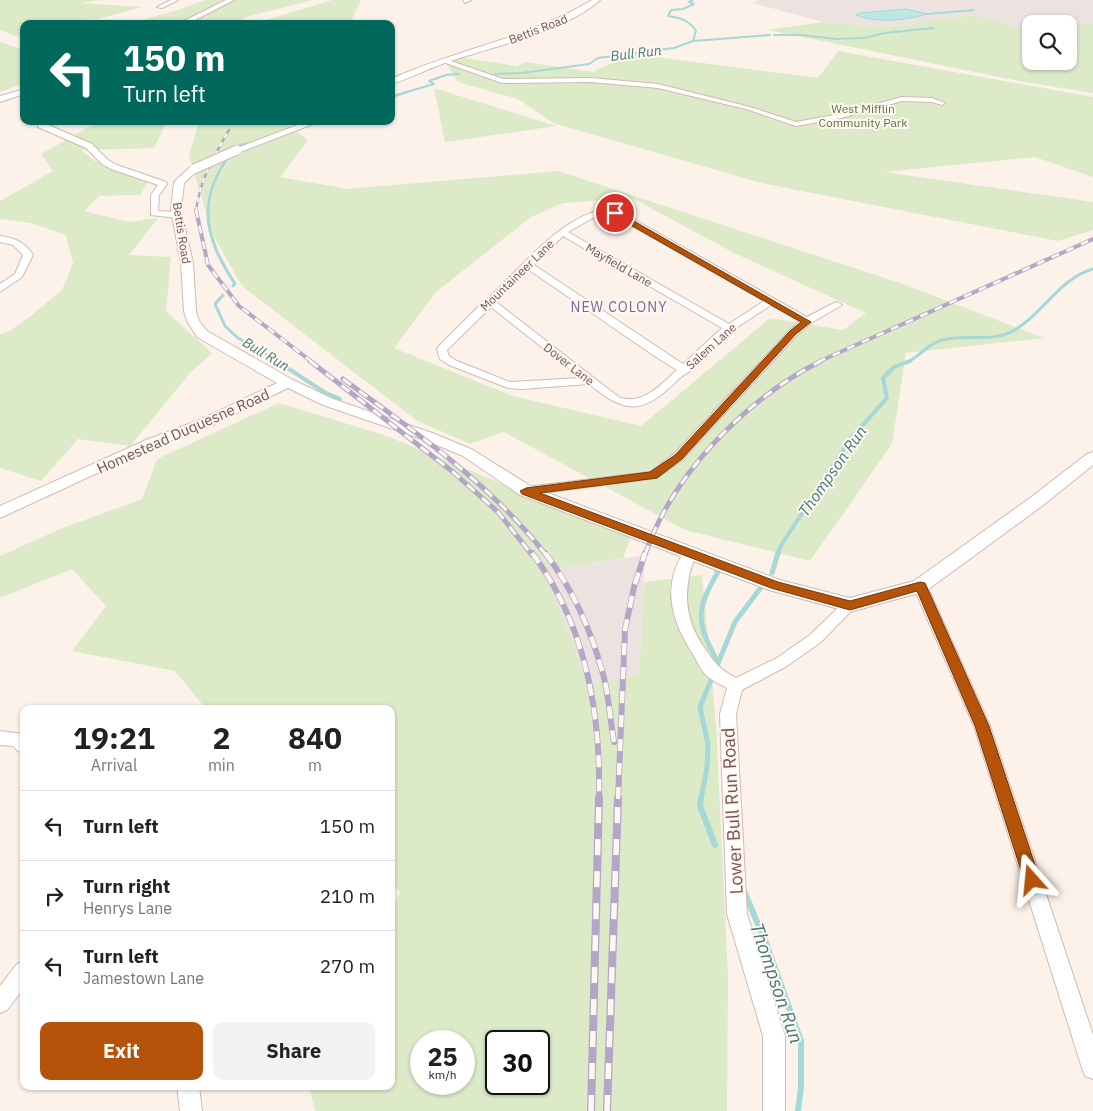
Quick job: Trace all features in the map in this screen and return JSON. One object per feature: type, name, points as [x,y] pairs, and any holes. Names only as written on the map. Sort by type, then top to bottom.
[{"type":"street","points":[[160,7],[176,0]]},
{"type":"street","points":[[189,20],[231,0]]},
{"type":"street","name":"Bettis Road","points":[[395,80],[445,61],[542,30],[571,16],[597,0]]},
{"type":"street","points":[[445,61],[502,81],[591,80],[658,86],[748,108],[796,124],[841,116],[902,99],[932,100],[942,103]]},
{"type":"street","points":[[0,99],[20,92]]},
{"type":"street","points":[[41,125],[89,146],[105,162],[114,167],[163,184],[155,196],[154,213],[177,215]]},
{"type":"street","name":"Bettis Road","points":[[288,383],[202,334],[193,321],[190,311],[187,263],[177,215],[177,191],[179,182],[194,169],[238,150],[306,125]]},
{"type":"street","name":"Mountaineer Lane","points":[[590,381],[522,386],[508,385],[463,368],[444,357],[442,349],[489,301],[562,232],[596,213],[608,212],[623,217],[770,300]]},
{"type":"street","name":"Mayfield Lane","points":[[562,232],[729,328]]},
{"type":"street","points":[[0,239],[11,240],[24,247],[28,255],[19,275],[0,289]]},
{"type":"street","points":[[527,264],[685,370]]},
{"type":"street","points":[[770,300],[807,322]]},
{"type":"street","name":"Salem Lane","points":[[655,396],[729,328],[770,300]]},
{"type":"street","name":"Dover Lane","points":[[489,301],[616,400],[629,404],[643,403],[655,396]]},
{"type":"street","points":[[526,491],[653,475],[678,457],[793,333],[807,322],[837,305]]},
{"type":"street","name":"Homestead Duquesne Road","points":[[0,513],[151,443],[239,408],[288,383],[328,402],[430,437],[468,453],[526,491],[775,585],[850,605]]},
{"type":"street","points":[[689,554],[680,573],[678,606],[689,639],[722,678],[782,662],[816,638],[850,605],[920,586],[1036,502],[1093,457]]},
{"type":"street","points":[[920,586],[982,726],[1093,1068]]},
{"type":"street","name":"Lower Bull Run Road","points":[[722,678],[728,714],[737,914],[774,1036],[774,1111]]},
{"type":"street","points":[[0,738],[17,739],[20,742]]},
{"type":"street","points":[[0,1003],[20,976]]},
{"type":"street","points":[[188,1090],[191,1111]]},
{"type":"shaded area","points":[[758,0],[1093,0],[1093,23],[1077,26],[1077,15],[1022,15],[1022,28],[972,15],[884,28],[823,22],[753,3]]},
{"type":"shaded area","points":[[645,555],[639,674],[589,685],[545,571]]},
{"type":"green space","points":[[0,0],[102,0],[80,3],[143,7],[98,19],[20,20],[20,38],[0,30]]},
{"type":"green space","points":[[205,0],[313,0],[240,20],[142,20]]},
{"type":"green space","points":[[332,0],[361,0],[352,20],[266,20]]},
{"type":"green space","points":[[972,15],[1022,28],[1022,70],[1077,70],[1077,26],[1093,23],[1093,93],[1024,82],[768,30],[823,22],[884,28]]},
{"type":"green space","points":[[0,42],[20,49],[20,84],[0,92]]},
{"type":"green space","name":"West Mifflin Community Park","points":[[838,51],[1093,97],[1093,177],[1035,157],[884,172],[1093,202],[1093,230],[1058,241],[761,183],[553,123],[518,99],[458,82],[446,63],[464,58],[517,66],[525,62],[594,72],[634,54],[818,78]]},
{"type":"green space","points":[[434,88],[556,126],[445,142]]},
{"type":"green space","points":[[92,125],[165,125],[154,148],[81,150],[95,161],[148,181],[140,195],[99,196],[84,211],[129,222],[158,218],[129,255],[171,257],[166,311],[212,353],[191,372],[130,446],[78,439],[41,481],[0,468],[0,334],[8,332],[32,315],[62,290],[73,263],[66,235],[31,223],[0,219],[0,201],[53,171],[41,154]]},
{"type":"green space","points":[[198,125],[287,125],[308,140],[280,177],[348,189],[558,171],[900,283],[1044,338],[906,353],[892,444],[810,561],[685,530],[504,432],[470,444],[416,420],[242,286],[213,235],[189,156]],"holes":[[[634,199],[734,253],[866,313],[843,330],[770,318],[641,426],[513,396],[394,348],[436,292],[531,217],[563,203]]]},
{"type":"green space","points":[[279,403],[387,436],[631,537],[623,558],[545,571],[589,685],[639,674],[644,582],[702,575],[716,724],[728,977],[727,1111],[315,1111],[310,1090],[395,1090],[395,900],[401,893],[395,888],[395,705],[203,705],[175,671],[72,651],[106,606],[72,569],[0,598],[0,556],[60,529],[142,499],[157,459]]},
{"type":"water","points":[[906,9],[928,14],[892,20],[865,18],[856,15],[860,13]]},
{"type":"waterway","name":"Bull Run","points":[[693,0],[689,2],[694,4],[683,9],[671,10],[668,16],[681,19],[690,24],[696,31],[693,41]]},
{"type":"waterway","points":[[928,14],[974,10]]},
{"type":"waterway","points":[[774,35],[801,35],[837,39],[864,38],[885,33],[933,28]]},
{"type":"waterway","points":[[693,41],[770,35]]},
{"type":"waterway","name":"Bull Run","points":[[495,74],[522,73],[589,64],[598,58],[674,48],[693,41]]},
{"type":"waterway","name":"Bull Run","points":[[403,93],[434,84],[429,81],[446,75],[459,74]]},
{"type":"waterway","name":"Bull Run","points":[[395,96],[407,92]]},
{"type":"waterway","name":"Bull Run","points":[[235,147],[245,144]]},
{"type":"waterway","name":"Bull Run","points":[[208,212],[214,182],[229,156]]},
{"type":"waterway","name":"Bull Run","points":[[208,212],[212,239],[220,258],[235,284],[233,286]]},
{"type":"waterway","name":"Thompson Run","points":[[907,362],[932,344],[942,340],[950,338],[995,337],[1011,332],[1032,317],[1070,281],[1093,269]]},
{"type":"waterway","name":"Bull Run","points":[[223,295],[215,304],[225,326],[238,338],[279,362]]},
{"type":"waterway","name":"Bull Run","points":[[277,361],[324,392],[340,399]]},
{"type":"waterway","name":"Thompson Run","points":[[778,555],[780,547],[851,438],[887,398],[883,378],[894,367],[910,361]]},
{"type":"waterway","name":"Thompson Run","points":[[772,573],[778,553]]},
{"type":"waterway","name":"Bull Run","points":[[714,566],[718,572],[705,598],[701,618],[702,627],[718,663]]},
{"type":"waterway","name":"Thompson Run","points":[[701,799],[707,767],[708,745],[700,707],[735,622],[762,586]]},
{"type":"waterway","name":"Thompson Run","points":[[701,798],[700,806],[715,845]]},
{"type":"waterway","name":"Thompson Run","points":[[744,891],[766,943],[801,1041],[801,1087],[798,1111]]},
{"type":"railway","points":[[196,211],[204,179],[229,130]]},
{"type":"railway","points":[[196,211],[208,265],[239,306],[312,362]]},
{"type":"railway","points":[[818,362],[1093,239]]},
{"type":"railway","points":[[310,361],[453,472],[498,512],[532,555]]},
{"type":"railway","points":[[645,555],[657,525],[673,496],[715,442],[739,418],[766,396],[793,377],[821,361]]},
{"type":"railway","points":[[343,379],[451,460],[501,505],[546,555]]},
{"type":"railway","points":[[532,553],[550,580],[565,609],[577,639],[586,670],[597,734],[599,798]]},
{"type":"railway","points":[[545,553],[564,581],[580,610],[593,642],[605,682],[614,742]]},
{"type":"railway","points":[[618,799],[625,630],[634,587],[645,553]]},
{"type":"railway","points":[[591,1111],[599,798]]},
{"type":"railway","points":[[607,1111],[618,798]]},
{"type":"district","name":"NEW COLONY","points":[[619,307]]},
{"type":"route","points":[[615,213],[807,322],[793,333],[678,457],[653,475],[526,491],[775,585],[850,605],[920,586],[982,726],[1032,880]]}]
